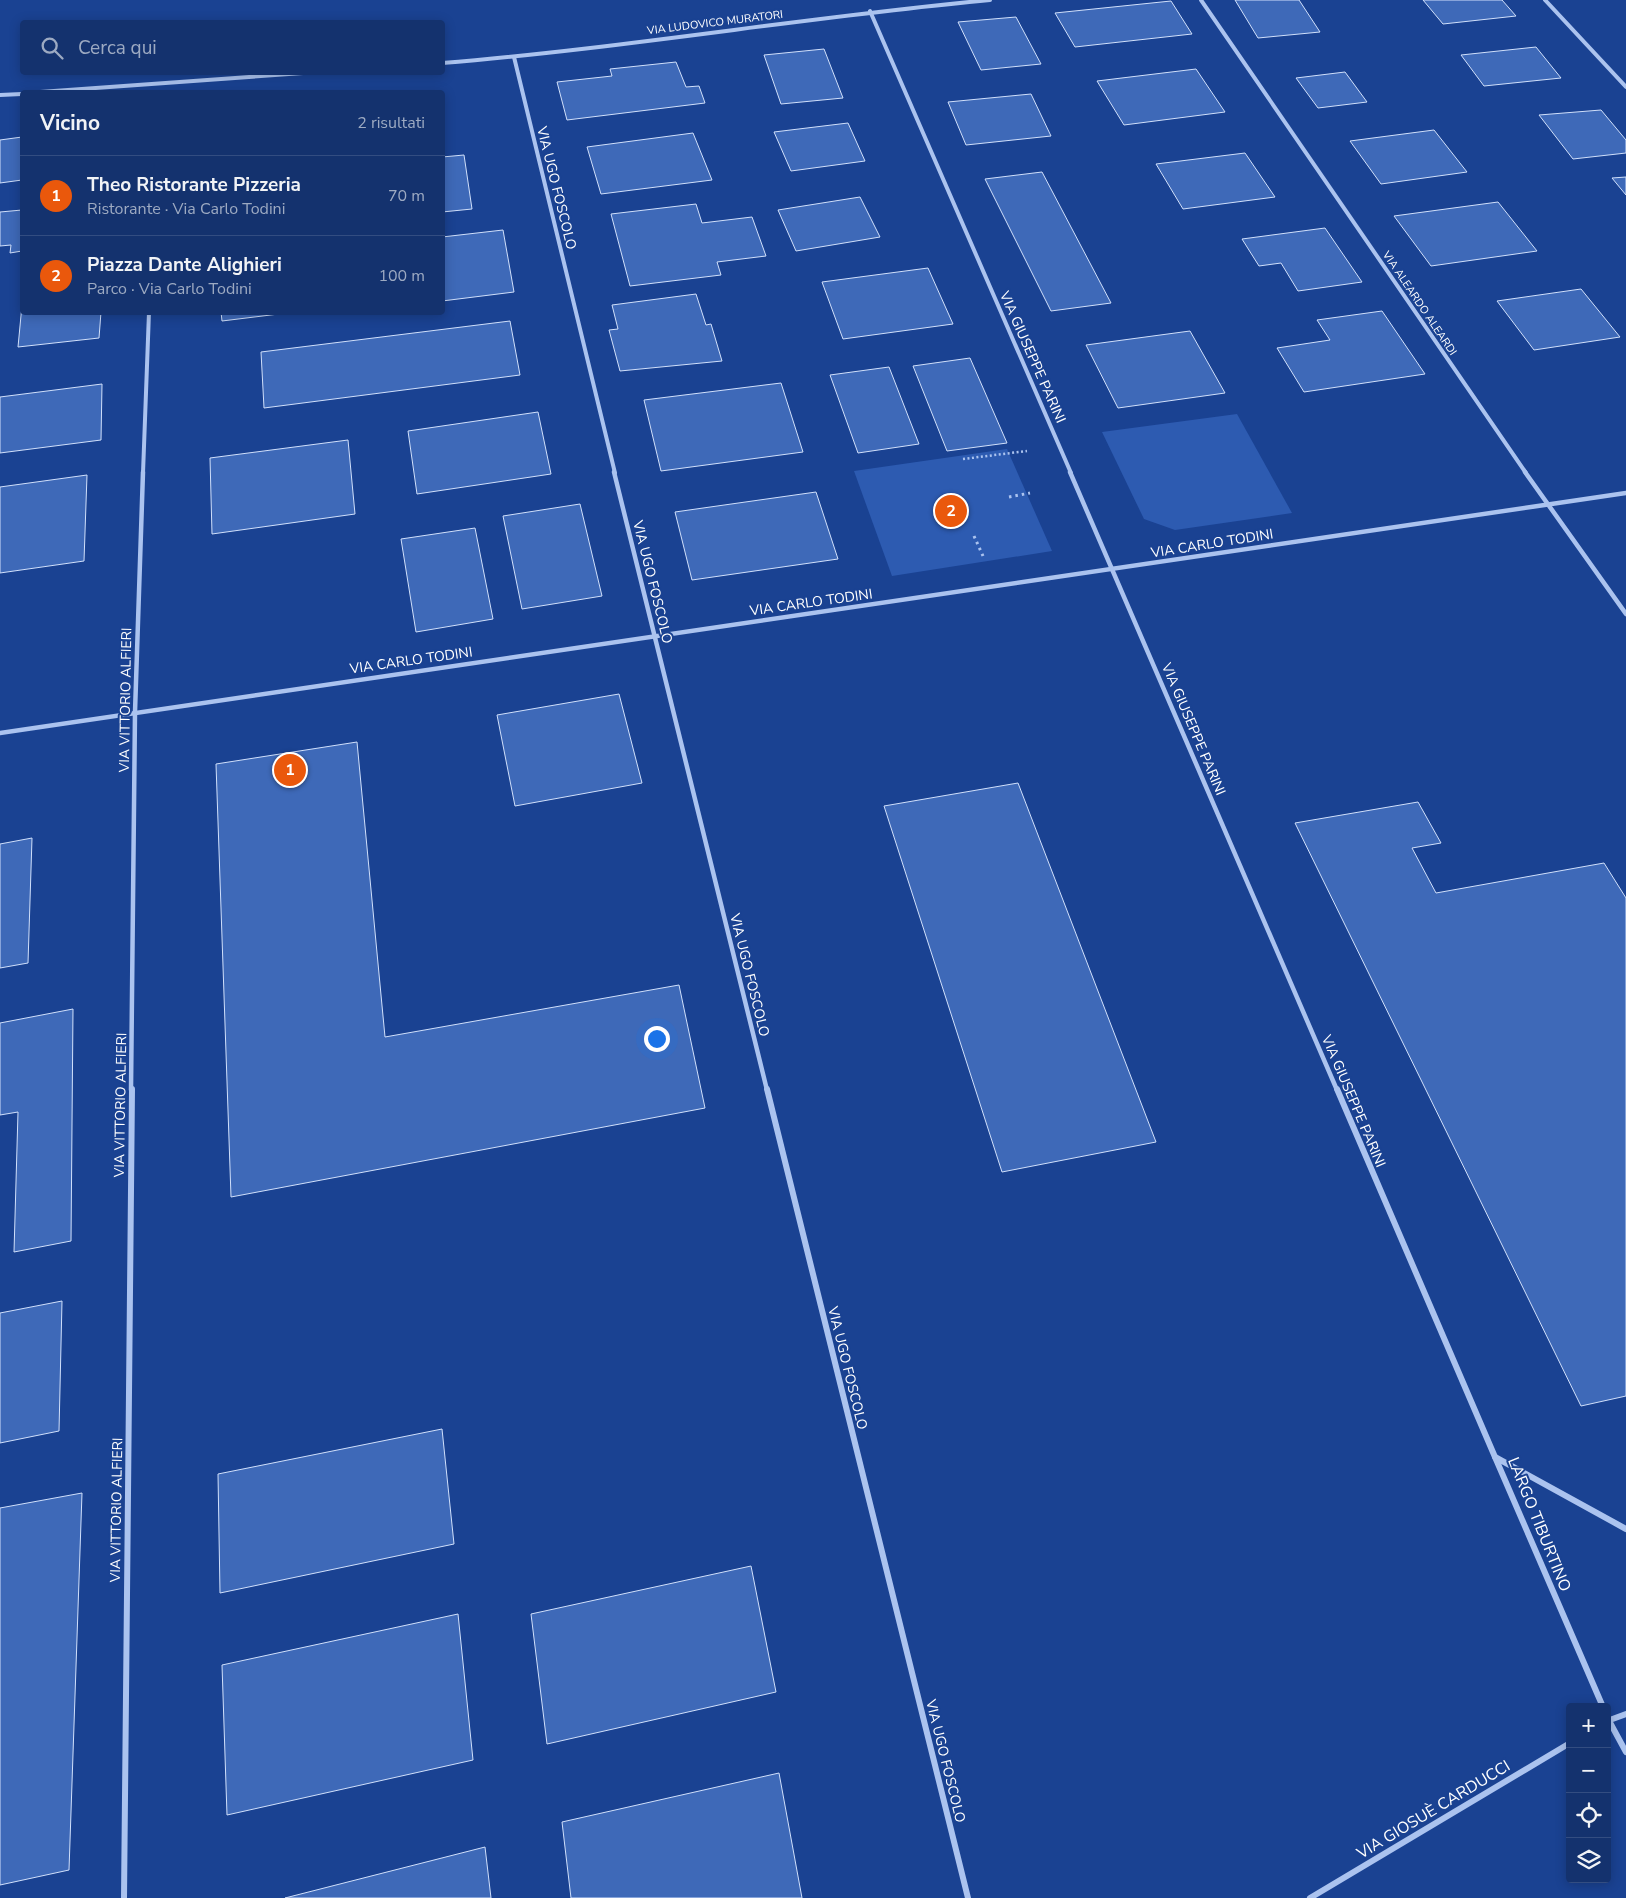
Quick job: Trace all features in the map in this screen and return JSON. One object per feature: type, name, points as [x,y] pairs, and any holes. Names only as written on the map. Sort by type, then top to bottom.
[{"type":"street","name":"VIA LUDOVICO MURATORI","points":[[445,62],[514,57],[870,11],[990,0]]},
{"type":"street","name":"VIA ALEARDO ALEARDI","points":[[1201,0],[1547,504],[1626,614]]},
{"type":"street","points":[[1545,0],[1626,87]]},
{"type":"street","name":"VIA GIUSEPPE PARINI","points":[[870,11],[1114,570],[1496,1457]]},
{"type":"street","name":"VIA UGO FOSCOLO","points":[[514,57],[654,636],[968,1898]]},
{"type":"street","points":[[73,90],[280,75]]},
{"type":"street","points":[[157,85],[157,90]]},
{"type":"street","points":[[0,95],[20,94]]},
{"type":"street","name":"VIA VITTORIO ALFIERI","points":[[124,1898],[135,712],[149,315]]},
{"type":"street","name":"VIA CARLO TODINI","points":[[0,733],[1626,493]]},
{"type":"street","name":"LARGO TIBURTINO","points":[[1496,1457],[1626,1529]]},
{"type":"street","name":"LARGO TIBURTINO","points":[[1496,1457],[1601,1703]]},
{"type":"street","points":[[1611,1718],[1626,1714]]},
{"type":"street","points":[[1611,1724],[1626,1752]]},
{"type":"street","name":"VIA GIOSUÈ CARDUCCI","points":[[1310,1898],[1566,1745]]},
{"type":"path","points":[[963,460],[1060,447]]},
{"type":"path","points":[[1009,497],[1030,493]]},
{"type":"path","points":[[974,536],[985,559]]},
{"type":"shaded area","points":[[1237,414],[1292,513],[1175,530],[1144,519],[1102,432]]},
{"type":"shaded area","points":[[1007,449],[1052,551],[892,576],[854,471]]},
{"type":"building","points":[[1235,0],[1299,0],[1320,32],[1258,38]]},
{"type":"building","points":[[1423,0],[1502,0],[1516,16],[1443,24]]},
{"type":"building","points":[[1171,1],[1192,34],[1075,47],[1055,13]]},
{"type":"building","points":[[1016,17],[1041,64],[981,70],[958,22]]},
{"type":"building","points":[[1536,47],[1561,78],[1484,86],[1461,55]]},
{"type":"building","points":[[824,49],[843,98],[781,104],[764,55]]},
{"type":"building","points":[[676,62],[686,87],[699,86],[705,103],[567,120],[557,82],[612,76],[610,69]]},
{"type":"building","points":[[1196,69],[1225,112],[1124,125],[1097,81]]},
{"type":"building","points":[[1345,72],[1367,102],[1318,108],[1296,78]]},
{"type":"building","points":[[1031,94],[1051,136],[966,145],[948,102]]},
{"type":"building","points":[[1601,110],[1626,140],[1626,153],[1573,159],[1539,115]]},
{"type":"building","points":[[848,123],[865,161],[791,171],[774,132]]},
{"type":"building","points":[[1434,130],[1467,172],[1381,184],[1350,141]]},
{"type":"building","points":[[693,133],[712,180],[601,194],[587,147]]},
{"type":"building","points":[[20,137],[20,180],[0,183],[0,140]]},
{"type":"building","points":[[1245,153],[1275,197],[1183,209],[1156,164]]},
{"type":"building","points":[[464,155],[472,209],[445,212],[445,157]]},
{"type":"building","points":[[1042,172],[1111,303],[1051,311],[985,179]]},
{"type":"building","points":[[1626,177],[1626,195],[1612,178]]},
{"type":"building","points":[[860,197],[880,237],[796,251],[778,210]]},
{"type":"building","points":[[1498,202],[1537,251],[1431,266],[1394,216]]},
{"type":"building","points":[[696,204],[702,223],[752,217],[766,256],[717,262],[721,275],[630,286],[611,214]]},
{"type":"building","points":[[20,210],[20,251],[10,253],[11,245],[0,246],[0,212]]},
{"type":"building","points":[[1325,228],[1362,282],[1298,291],[1281,263],[1259,266],[1242,239]]},
{"type":"building","points":[[503,230],[514,292],[445,301],[445,237]]},
{"type":"building","points":[[928,268],[953,324],[843,339],[822,282]]},
{"type":"building","points":[[1581,289],[1620,337],[1534,350],[1497,301]]},
{"type":"building","points":[[696,294],[706,325],[711,324],[722,361],[620,371],[609,330],[618,329],[612,305]]},
{"type":"building","points":[[1382,311],[1425,374],[1304,392],[1277,348],[1330,340],[1317,320]]},
{"type":"building","points":[[21,315],[101,315],[99,338],[18,347]]},
{"type":"building","points":[[221,315],[271,315],[222,321]]},
{"type":"building","points":[[510,321],[520,375],[264,408],[261,352]]},
{"type":"building","points":[[1190,331],[1225,393],[1118,408],[1086,345]]},
{"type":"building","points":[[970,358],[1007,443],[947,451],[913,366]]},
{"type":"building","points":[[889,367],[919,444],[858,453],[830,375]]},
{"type":"building","points":[[781,383],[803,452],[661,471],[644,400]]},
{"type":"building","points":[[102,384],[101,440],[0,453],[0,397]]},
{"type":"building","points":[[538,412],[551,474],[417,494],[408,431]]},
{"type":"building","points":[[348,440],[355,514],[212,534],[210,458]]},
{"type":"building","points":[[87,475],[84,561],[0,573],[0,487]]},
{"type":"building","points":[[816,492],[838,559],[692,580],[675,512]]},
{"type":"building","points":[[580,504],[602,596],[522,609],[503,516]]},
{"type":"building","points":[[475,528],[493,619],[416,632],[401,539]]},
{"type":"building","points":[[619,694],[642,783],[515,806],[497,715]]},
{"type":"building","points":[[357,742],[385,1037],[679,985],[705,1108],[231,1197],[216,764]]},
{"type":"building","points":[[1018,783],[1156,1142],[1002,1172],[884,806]]},
{"type":"building","points":[[1418,802],[1441,843],[1412,848],[1436,893],[1604,863],[1626,898],[1626,1396],[1581,1406],[1295,823]]},
{"type":"building","points":[[32,838],[28,963],[0,968],[0,844]]},
{"type":"building","points":[[73,1009],[71,1241],[14,1252],[18,1112],[0,1115],[0,1023]]},
{"type":"building","points":[[62,1301],[59,1431],[0,1443],[0,1313]]},
{"type":"building","points":[[442,1429],[454,1544],[220,1593],[218,1474]]},
{"type":"building","points":[[82,1493],[69,1870],[0,1885],[0,1508]]},
{"type":"building","points":[[751,1566],[776,1692],[547,1744],[531,1614]]},
{"type":"building","points":[[458,1614],[473,1760],[227,1815],[222,1665]]},
{"type":"building","points":[[779,1773],[802,1898],[571,1898],[562,1822]]},
{"type":"building","points":[[485,1847],[491,1898],[285,1898]]},
{"type":"place","name":"Piazza Dante Alighieri","points":[[951,511]]},
{"type":"place","name":"Theo Ristorante Pizzeria","points":[[290,770]]}]
